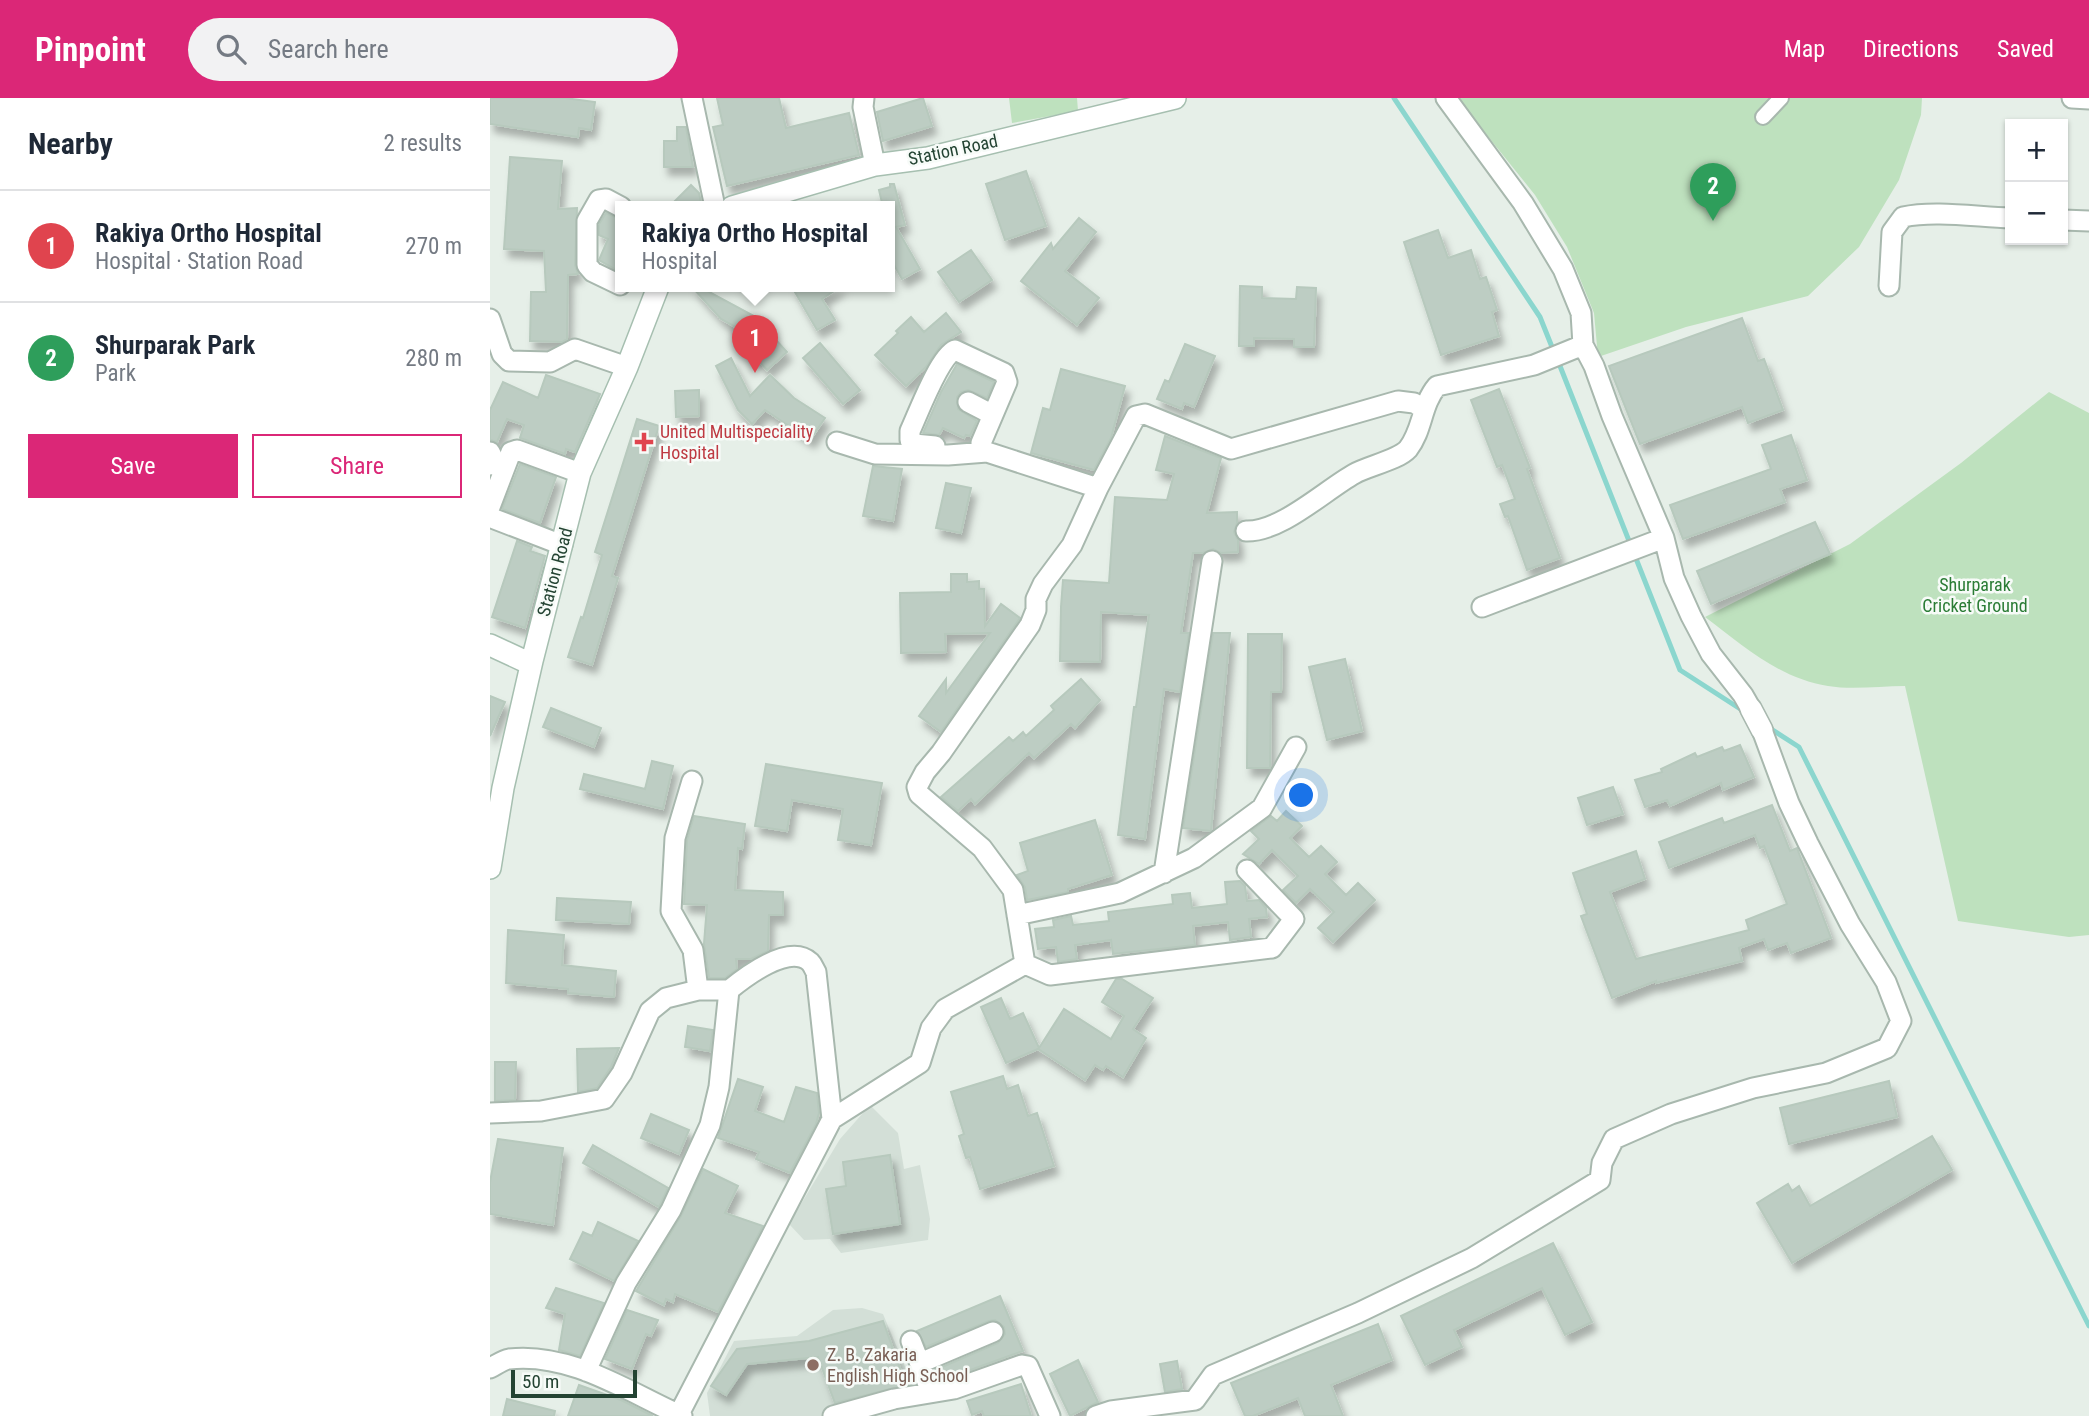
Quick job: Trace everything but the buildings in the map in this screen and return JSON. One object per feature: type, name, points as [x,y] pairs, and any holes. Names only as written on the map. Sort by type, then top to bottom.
[{"type":"main road","name":"Station Road","points":[[752,201],[875,165],[928,158],[1175,98]]},
{"type":"main road","name":"Station Road","points":[[490,868],[503,788],[531,664],[580,473],[627,367],[656,292]]},
{"type":"main road","points":[[490,645],[531,664]]},
{"type":"main road","points":[[1751,709],[1762,730]]},
{"type":"street","points":[[692,98],[714,201]]},
{"type":"street","points":[[864,98],[863,107],[875,165]]},
{"type":"street","points":[[1446,98],[1523,203],[1563,269],[1581,313],[1580,347],[1664,538],[1674,578],[1690,616],[1711,654],[1751,709]]},
{"type":"street","points":[[1763,117],[1781,98]]},
{"type":"street","points":[[2072,98],[2089,99]]},
{"type":"street","points":[[615,204],[606,199],[599,200],[587,221],[587,265],[593,272],[615,283]]},
{"type":"street","points":[[1889,286],[1892,232],[1903,217],[1923,212],[2005,218]]},
{"type":"street","points":[[2068,220],[2089,221]]},
{"type":"street","points":[[490,319],[502,354],[509,361],[550,362],[575,349],[627,367]]},
{"type":"street","points":[[1246,531],[1256,531],[1273,524],[1355,474],[1406,451],[1417,434],[1427,397],[1437,386],[1534,365],[1580,347]]},
{"type":"street","points":[[984,447],[993,415],[1007,382],[1004,373],[955,351],[949,353],[910,431],[910,440],[914,444],[926,447],[984,447],[1098,488]]},
{"type":"street","points":[[1025,964],[1013,890],[982,848],[919,794],[917,787],[1030,625],[1036,610],[1036,598],[1043,584],[1072,545],[1136,416],[1145,414],[1231,449],[1398,401],[1414,403],[1424,410]]},
{"type":"street","points":[[968,402],[993,415]]},
{"type":"street","points":[[837,442],[884,454],[948,455],[984,447]]},
{"type":"street","points":[[490,507],[511,452],[517,450],[580,473]]},
{"type":"street","points":[[490,452],[493,458],[490,466]]},
{"type":"street","points":[[490,514],[492,518],[562,545]]},
{"type":"street","points":[[1482,607],[1664,538]]},
{"type":"street","points":[[1164,873],[1212,561]]},
{"type":"street","points":[[1097,1416],[1111,1411],[1195,1399],[1213,1375],[1358,1313],[1472,1258],[1600,1180],[1602,1163],[1614,1139],[1671,1114],[1753,1088],[1826,1073],[1887,1048],[1901,1021],[1886,982],[1850,924],[1808,843],[1789,803],[1762,730]]},
{"type":"street","points":[[1017,915],[1120,893],[1194,858],[1262,808],[1296,747]]},
{"type":"street","points":[[692,781],[675,838],[671,911],[693,950],[698,989]]},
{"type":"street","points":[[1025,964],[1050,975],[1272,948],[1294,919],[1247,870]]},
{"type":"street","points":[[490,1113],[541,1111],[604,1099],[622,1073],[650,1011],[666,998],[698,989],[729,989],[761,965],[778,959],[799,958],[810,962],[816,972],[832,1119]]},
{"type":"street","points":[[490,1368],[507,1359],[558,1361],[586,1371],[680,1416],[832,1119],[920,1063],[930,1028],[945,1009],[1025,964]]},
{"type":"street","points":[[586,1371],[626,1283],[671,1210],[709,1125],[719,1087],[729,989]]},
{"type":"street","points":[[920,1363],[993,1332]]},
{"type":"street","points":[[911,1341],[931,1392]]},
{"type":"street","points":[[833,1416],[894,1399],[954,1389],[1022,1365],[1028,1366],[1050,1416]]},
{"type":"shaded area","points":[[870,1105],[898,1133],[904,1169],[920,1165],[930,1219],[928,1240],[841,1253],[830,1239],[804,1240],[789,1224],[840,1139]]},
{"type":"shaded area","name":"Z. B. Zakaria English High School","points":[[862,1308],[883,1314],[914,1388],[821,1416],[710,1416],[707,1393],[734,1341],[797,1336],[833,1310]]},
{"type":"green space","points":[[1009,98],[1077,98],[1078,111],[1012,123]]},
{"type":"green space","points":[[1457,98],[1922,98],[1921,115],[1899,180],[1859,247],[1808,296],[1686,327],[1598,357],[1594,313],[1567,247],[1535,195]]},
{"type":"green space","name":"Shurparak Cricket Ground","points":[[2049,392],[2089,413],[2089,935],[2069,937],[1958,921],[1905,686],[1847,688],[1810,682],[1762,659],[1705,617],[1850,544],[1961,463]]},
{"type":"waterway","points":[[1394,98],[1540,317],[1554,352]]},
{"type":"waterway","points":[[1558,361],[1680,670],[1745,712]]},
{"type":"waterway","points":[[1768,727],[1799,747],[2089,1326]]},
{"type":"place","name":"Shurparak Park","points":[[1713,221]]},
{"type":"place","name":"Rakiya Ortho Hospital","points":[[755,373]]},
{"type":"place","name":"United Multispeciality Hospital","points":[[644,442]]},
{"type":"place","name":"Z. B. Zakaria English High School","points":[[813,1365]]}]
